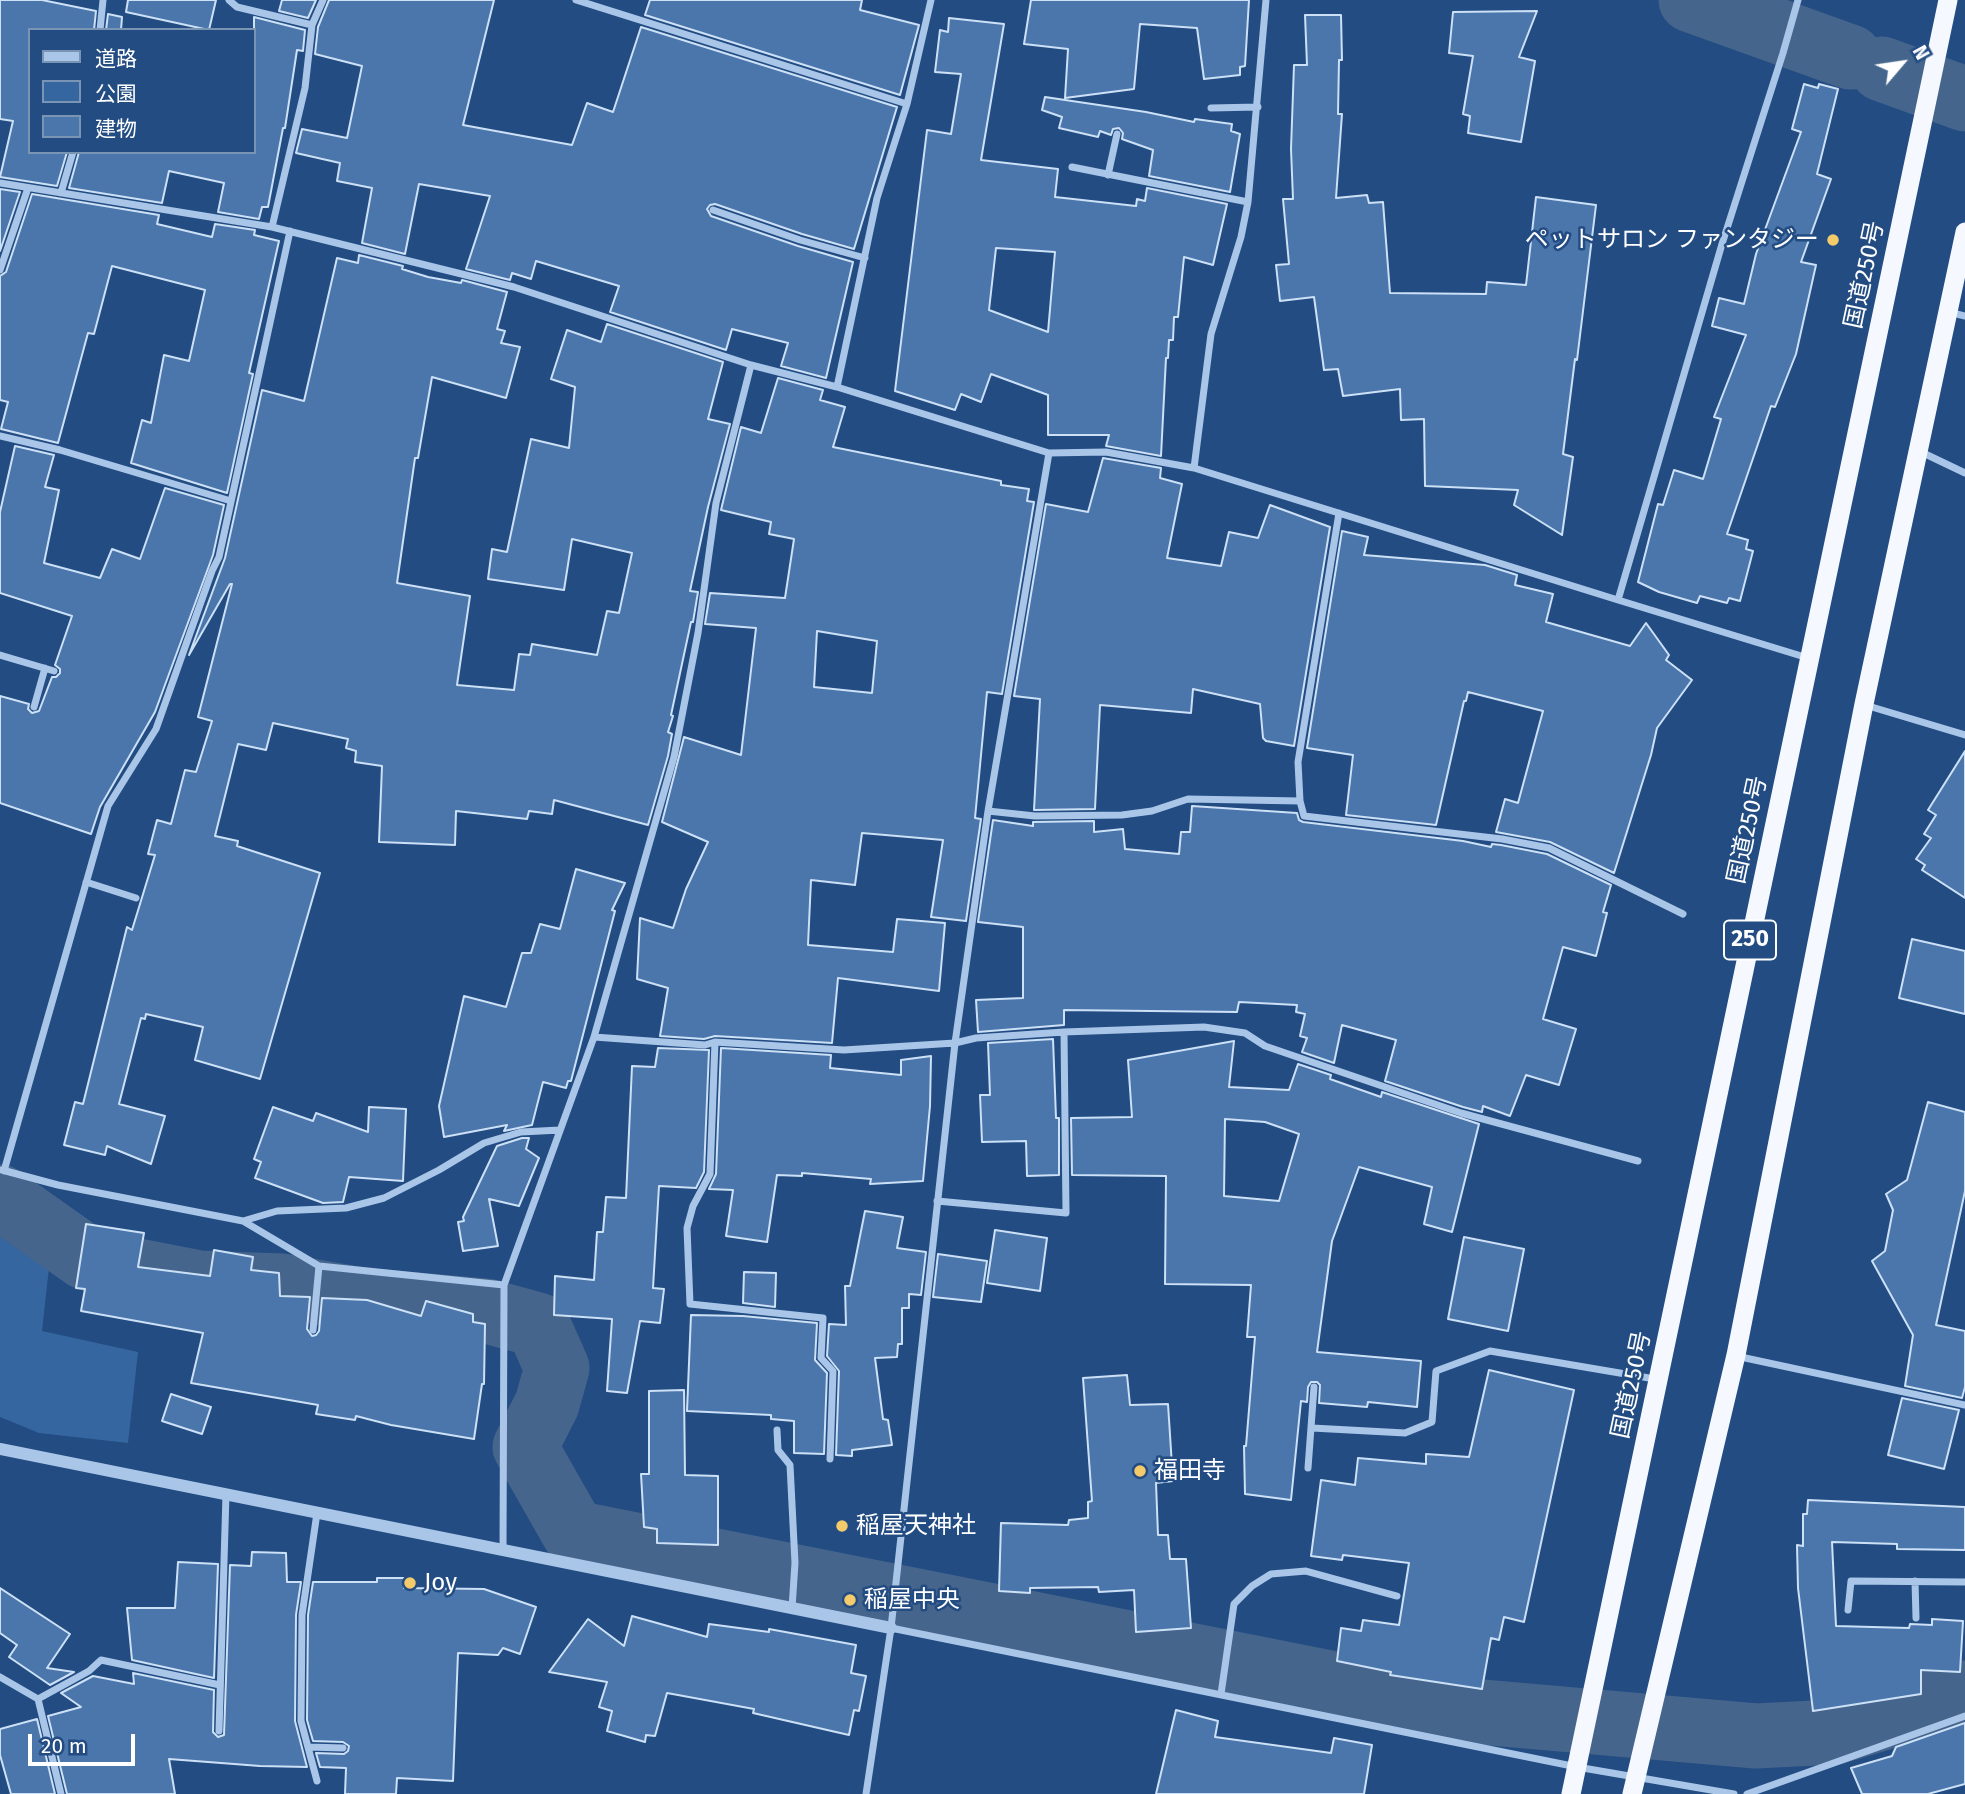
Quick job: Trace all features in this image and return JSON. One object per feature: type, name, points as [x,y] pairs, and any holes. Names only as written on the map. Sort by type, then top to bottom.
[{"type":"highway","name":"国道250号","points":[[1571,1794],[1948,0]]},
{"type":"highway","name":"250","points":[[1634,1785],[1736,1355],[1864,704],[1919,451],[1956,314],[1965,232]]},
{"type":"street","points":[[100,28],[103,0]]},
{"type":"street","points":[[229,0],[237,7],[312,25]]},
{"type":"street","points":[[272,227],[305,88],[312,25],[323,0]]},
{"type":"street","points":[[576,0],[907,104]]},
{"type":"street","points":[[837,387],[877,198],[907,104],[931,0]]},
{"type":"street","points":[[1194,468],[1212,334],[1241,237],[1248,202],[1269,0]]},
{"type":"street","points":[[1618,600],[1718,257],[1798,0]]},
{"type":"street","points":[[1211,108],[1258,107]]},
{"type":"street","points":[[1108,175],[1117,134]]},
{"type":"street","points":[[61,193],[72,154]]},
{"type":"street","points":[[1072,167],[1248,202]]},
{"type":"street","points":[[0,183],[272,227],[514,288],[751,365],[837,387],[1049,453],[1106,452],[1194,468],[1809,659]]},
{"type":"street","points":[[0,270],[28,188]]},
{"type":"street","points":[[713,210],[800,240],[865,258]]},
{"type":"street","points":[[290,231],[219,557],[156,729],[108,806],[2,1170],[71,1187],[243,1221],[319,1266],[504,1285]]},
{"type":"street","points":[[503,1550],[504,1285],[594,1038],[674,757],[698,633],[716,503],[751,365]]},
{"type":"street","points":[[0,436],[60,450],[231,500]]},
{"type":"street","points":[[1919,451],[1965,473]]},
{"type":"street","points":[[866,1794],[891,1628],[955,1043],[988,811],[1049,453]]},
{"type":"street","points":[[1339,513],[1300,751],[1300,802],[1304,816],[1435,830],[1549,848],[1683,914]]},
{"type":"street","points":[[0,655],[50,670],[34,707]]},
{"type":"street","points":[[1864,704],[1965,735]]},
{"type":"street","points":[[988,811],[1035,816],[1122,815],[1152,811],[1188,799],[1300,802]]},
{"type":"street","points":[[86,882],[136,898]]},
{"type":"street","points":[[594,1038],[844,1050],[1064,1032],[1204,1027],[1245,1033],[1265,1046],[1461,1113],[1638,1161]]},
{"type":"street","points":[[937,1201],[1066,1213],[1064,1032]]},
{"type":"street","points":[[715,1042],[710,1174],[693,1206],[687,1228],[690,1304],[823,1318],[821,1358],[833,1371],[830,1459]]},
{"type":"street","points":[[243,1221],[277,1211],[345,1208],[384,1198],[484,1143],[521,1132],[560,1130]]},
{"type":"street","points":[[313,1331],[319,1266]]},
{"type":"street","points":[[1312,1428],[1405,1433],[1432,1422],[1436,1371],[1490,1351],[1659,1380]]},
{"type":"street","points":[[1736,1355],[1965,1405]]},
{"type":"street","points":[[1308,1468],[1314,1387]]},
{"type":"street","points":[[777,1430],[778,1450],[790,1465],[795,1563],[792,1606]]},
{"type":"street","points":[[0,1448],[792,1606],[1577,1767],[1634,1785],[1734,1794]]},
{"type":"street","points":[[219,1731],[226,1494]]},
{"type":"street","points":[[317,1512],[302,1615],[301,1721],[317,1781]]},
{"type":"street","points":[[1221,1694],[1234,1604],[1252,1586],[1271,1574],[1306,1571],[1397,1597]]},
{"type":"street","points":[[1848,1610],[1851,1581],[1965,1581]]},
{"type":"street","points":[[1915,1581],[1916,1618]]},
{"type":"street","points":[[38,1699],[89,1671],[101,1660],[220,1685]]},
{"type":"street","points":[[0,1677],[38,1699],[61,1794]]},
{"type":"street","points":[[1747,1794],[1965,1716]]},
{"type":"street","points":[[308,1747],[343,1748]]},
{"type":"green space","points":[[7,1213],[53,1231],[42,1331],[138,1352],[128,1443],[39,1433],[0,1417],[0,1220]]},
{"type":"building","points":[[0,0],[42,0],[96,11],[94,28],[28,28],[28,154],[66,154],[57,186],[0,177],[13,121],[0,119]]},
{"type":"building","points":[[128,0],[216,0],[209,28],[126,12]]},
{"type":"building","points":[[282,0],[316,0],[308,18],[279,11]]},
{"type":"building","points":[[329,0],[494,0],[463,125],[572,145],[587,103],[613,112],[641,27],[897,107],[854,249],[715,204],[707,209],[711,216],[853,262],[826,378],[781,366],[788,343],[732,329],[726,350],[610,312],[619,286],[536,261],[531,279],[512,273],[510,280],[466,269],[490,196],[419,184],[405,254],[362,243],[372,188],[337,181],[340,163],[296,153],[302,129],[347,138],[362,66],[315,54],[318,27]]},
{"type":"building","points":[[650,0],[862,0],[860,10],[919,25],[900,95],[645,15]]},
{"type":"building","points":[[1031,0],[1249,0],[1245,66],[1240,67],[1240,75],[1204,79],[1197,28],[1140,24],[1134,89],[1065,98],[1068,49],[1024,44]]},
{"type":"building","points":[[1537,11],[1519,57],[1535,61],[1521,142],[1468,133],[1470,116],[1463,114],[1473,56],[1449,53],[1453,12]]},
{"type":"building","points":[[108,14],[122,17],[121,28],[106,28]]},
{"type":"building","points":[[1305,15],[1341,15],[1342,60],[1339,60],[1338,114],[1342,114],[1336,198],[1367,195],[1369,203],[1383,202],[1390,293],[1486,294],[1487,282],[1526,285],[1536,197],[1596,205],[1563,454],[1573,457],[1562,535],[1514,505],[1518,490],[1425,486],[1424,419],[1401,420],[1400,389],[1343,396],[1338,369],[1324,370],[1314,297],[1280,301],[1276,265],[1289,264],[1283,199],[1293,199],[1291,149],[1294,65],[1307,65]]},
{"type":"building","points":[[254,17],[305,30],[303,51],[297,50],[285,128],[268,207],[262,207],[259,219],[218,212],[224,183],[169,171],[162,203],[69,188],[78,154],[256,154]]},
{"type":"building","points":[[949,18],[1004,24],[981,160],[1058,169],[1055,197],[1136,206],[1137,199],[1145,201],[1147,188],[1227,204],[1213,265],[1184,257],[1178,317],[1174,317],[1173,340],[1169,340],[1166,358],[1161,456],[1106,446],[1109,435],[1048,435],[1048,395],[991,374],[981,402],[961,394],[955,410],[895,391],[927,130],[951,134],[961,74],[935,72],[940,30],[948,32]],"holes":[[[996,248],[1055,252],[1048,332],[989,310]]]},
{"type":"building","points":[[1804,84],[1818,88],[1819,84],[1838,89],[1817,174],[1831,179],[1801,262],[1816,265],[1796,354],[1775,407],[1771,406],[1727,534],[1748,540],[1746,549],[1753,551],[1740,601],[1729,598],[1727,603],[1700,596],[1697,603],[1659,592],[1638,582],[1658,504],[1663,505],[1674,470],[1703,479],[1721,419],[1714,417],[1746,335],[1712,326],[1719,298],[1744,304],[1756,254],[1801,132],[1792,129]]},
{"type":"building","points":[[1045,97],[1194,122],[1195,119],[1232,124],[1231,131],[1240,134],[1230,192],[1149,176],[1153,150],[1122,139],[1123,133],[1119,128],[1113,129],[1111,135],[1100,131],[1098,137],[1059,128],[1062,117],[1042,110]]},
{"type":"building","points":[[0,189],[20,192],[0,251]]},
{"type":"building","points":[[32,194],[159,215],[157,224],[212,237],[215,224],[255,230],[254,235],[279,241],[249,373],[253,374],[227,493],[131,463],[142,420],[151,423],[164,355],[189,361],[205,290],[112,266],[94,334],[88,333],[58,443],[1,429],[8,402],[0,400],[0,276],[6,272]]},
{"type":"building","points":[[359,255],[403,266],[402,269],[428,277],[461,283],[462,280],[507,292],[497,329],[505,331],[501,343],[520,347],[506,398],[432,377],[418,458],[415,458],[397,583],[470,596],[457,685],[514,690],[519,654],[530,655],[532,644],[597,655],[607,611],[619,613],[632,553],[572,539],[564,590],[488,579],[492,549],[507,552],[531,439],[569,448],[575,387],[551,379],[567,330],[601,342],[607,324],[723,362],[708,419],[730,424],[690,591],[698,592],[671,715],[673,716],[668,732],[672,734],[668,756],[648,825],[554,800],[552,814],[529,811],[527,819],[456,811],[455,845],[379,842],[382,766],[355,762],[356,751],[346,748],[348,739],[273,723],[266,750],[238,744],[215,836],[238,841],[237,846],[320,873],[260,1079],[195,1060],[203,1027],[146,1014],[145,1019],[141,1018],[119,1104],[165,1116],[151,1164],[107,1146],[105,1155],[64,1145],[75,1102],[83,1104],[127,927],[132,930],[155,855],[148,854],[157,820],[171,824],[185,770],[196,772],[212,721],[198,717],[232,584],[189,655],[225,558],[262,390],[304,401],[337,258],[358,263]]},
{"type":"building","points":[[778,378],[823,390],[820,400],[845,407],[833,447],[1001,481],[1001,485],[1029,489],[1027,501],[1034,502],[1002,694],[987,692],[975,818],[981,819],[966,921],[931,917],[943,840],[862,833],[855,885],[811,880],[808,945],[893,952],[897,919],[945,923],[939,991],[838,978],[832,1043],[715,1036],[704,1039],[660,1036],[668,988],[637,979],[640,918],[673,928],[686,889],[708,842],[662,822],[684,737],[741,755],[756,628],[705,624],[710,593],[785,598],[794,539],[769,534],[771,522],[721,510],[741,427],[761,433]],"holes":[[[817,631],[877,641],[872,693],[814,687]]]},
{"type":"building","points":[[15,446],[54,455],[45,487],[59,490],[44,563],[100,578],[112,549],[140,559],[165,488],[224,505],[213,555],[155,712],[100,807],[91,834],[0,803],[0,696],[29,704],[28,709],[32,713],[39,711],[52,677],[60,673],[60,669],[55,665],[72,616],[0,593],[0,512]]},
{"type":"building","points":[[1103,458],[1161,468],[1160,478],[1182,484],[1167,558],[1221,566],[1229,532],[1258,538],[1270,505],[1330,527],[1294,746],[1266,741],[1263,738],[1260,704],[1193,689],[1191,713],[1100,705],[1095,809],[1034,810],[1040,699],[1014,696],[1046,504],[1088,512]]},
{"type":"building","points":[[1342,531],[1368,537],[1364,555],[1485,565],[1517,575],[1515,585],[1553,594],[1546,622],[1630,646],[1646,623],[1669,655],[1666,660],[1692,680],[1657,728],[1614,873],[1550,842],[1496,832],[1505,799],[1518,803],[1543,711],[1468,692],[1436,825],[1346,815],[1353,755],[1307,748]]},
{"type":"building","points":[[1965,751],[1965,898],[1922,870],[1925,865],[1916,859],[1931,838],[1924,834],[1936,815],[1928,810]]},
{"type":"building","points":[[1192,806],[1297,813],[1299,820],[1303,822],[1463,841],[1491,847],[1492,844],[1501,845],[1547,854],[1611,885],[1603,912],[1607,913],[1596,956],[1563,947],[1543,1019],[1576,1029],[1559,1085],[1526,1075],[1510,1116],[1483,1106],[1482,1112],[1463,1107],[1385,1081],[1396,1040],[1342,1025],[1334,1063],[1302,1052],[1307,1038],[1300,1036],[1305,1014],[1296,1012],[1297,1005],[1239,1002],[1237,1012],[1064,1010],[1064,1025],[978,1032],[976,1000],[1023,998],[1023,927],[978,922],[993,820],[1033,826],[1033,822],[1094,821],[1094,832],[1123,829],[1125,849],[1179,854],[1181,832],[1190,832]]},
{"type":"building","points":[[576,869],[625,883],[612,910],[615,911],[571,1081],[568,1081],[566,1088],[543,1082],[532,1125],[504,1131],[507,1125],[444,1137],[439,1106],[464,996],[506,1007],[522,953],[531,953],[540,924],[560,929]]},
{"type":"building","points":[[1912,939],[1965,951],[1965,1014],[1899,998]]},
{"type":"building","points":[[1053,1039],[1056,1118],[1059,1118],[1059,1175],[1027,1176],[1026,1141],[982,1142],[980,1095],[990,1095],[988,1043]]},
{"type":"building","points":[[1234,1041],[1229,1087],[1289,1090],[1298,1064],[1331,1075],[1330,1079],[1381,1097],[1382,1092],[1479,1124],[1452,1232],[1424,1224],[1432,1187],[1359,1167],[1332,1241],[1317,1352],[1421,1361],[1417,1407],[1368,1402],[1367,1407],[1319,1403],[1320,1385],[1311,1382],[1307,1402],[1301,1401],[1291,1500],[1245,1494],[1244,1446],[1255,1337],[1247,1337],[1251,1285],[1165,1284],[1166,1176],[1072,1175],[1071,1118],[1132,1117],[1128,1060]],"holes":[[[1225,1119],[1265,1122],[1299,1134],[1279,1201],[1224,1196]]]},
{"type":"building","points":[[658,1048],[709,1050],[704,1172],[696,1188],[659,1186],[653,1288],[664,1289],[660,1323],[640,1321],[627,1393],[607,1391],[612,1319],[554,1315],[555,1276],[594,1280],[597,1232],[603,1232],[606,1197],[626,1198],[632,1066],[655,1067]]},
{"type":"building","points":[[721,1048],[831,1055],[830,1068],[901,1075],[901,1060],[931,1056],[930,1106],[923,1181],[870,1184],[871,1179],[802,1173],[802,1176],[777,1175],[767,1242],[726,1236],[733,1190],[709,1189],[716,1174]]},
{"type":"building","points":[[1928,1102],[1965,1112],[1965,1191],[1936,1325],[1965,1331],[1965,1387],[1962,1398],[1905,1386],[1913,1335],[1872,1261],[1885,1251],[1893,1210],[1886,1194],[1907,1180]]},
{"type":"building","points":[[273,1107],[313,1121],[316,1113],[368,1132],[369,1107],[406,1109],[403,1181],[349,1177],[343,1202],[323,1203],[255,1178],[261,1162],[254,1159]]},
{"type":"building","points":[[529,1138],[526,1149],[539,1158],[519,1206],[489,1199],[498,1246],[463,1251],[458,1222],[464,1221],[463,1217],[497,1146]]},
{"type":"building","points":[[865,1211],[903,1217],[897,1248],[926,1252],[921,1295],[909,1294],[909,1308],[902,1308],[902,1344],[898,1344],[897,1357],[875,1358],[883,1419],[888,1420],[892,1445],[852,1450],[852,1456],[836,1455],[839,1371],[827,1356],[829,1324],[846,1325],[845,1286],[850,1286]]},
{"type":"building","points":[[86,1224],[144,1233],[138,1267],[210,1276],[214,1250],[253,1257],[251,1270],[279,1273],[280,1296],[310,1297],[307,1329],[312,1336],[319,1331],[322,1298],[367,1300],[421,1316],[426,1301],[473,1314],[473,1322],[485,1324],[484,1384],[474,1439],[391,1425],[356,1416],[355,1420],[316,1414],[318,1405],[191,1383],[203,1333],[81,1311],[85,1289],[76,1288]]},
{"type":"building","points":[[995,1230],[1047,1238],[1040,1291],[987,1283]]},
{"type":"building","points":[[1464,1237],[1524,1249],[1508,1331],[1448,1319]]},
{"type":"building","points":[[938,1254],[987,1261],[981,1302],[933,1297]]},
{"type":"building","points":[[744,1272],[776,1273],[775,1307],[743,1303]]},
{"type":"building","points":[[691,1315],[743,1316],[817,1323],[815,1360],[827,1373],[824,1454],[794,1453],[794,1421],[771,1419],[771,1415],[687,1411]]},
{"type":"building","points":[[1489,1370],[1574,1390],[1524,1622],[1504,1617],[1499,1640],[1491,1638],[1482,1689],[1390,1675],[1391,1672],[1337,1661],[1341,1628],[1361,1631],[1363,1620],[1399,1625],[1409,1563],[1343,1555],[1342,1560],[1311,1556],[1321,1480],[1355,1485],[1358,1458],[1426,1464],[1426,1454],[1469,1457]]},
{"type":"building","points":[[1127,1375],[1130,1405],[1168,1404],[1173,1481],[1156,1483],[1158,1535],[1168,1535],[1170,1559],[1186,1559],[1191,1628],[1136,1632],[1134,1590],[1099,1592],[1098,1587],[1030,1588],[1030,1593],[999,1591],[1001,1523],[1068,1525],[1069,1520],[1088,1518],[1088,1502],[1092,1501],[1083,1378]]},
{"type":"building","points":[[684,1390],[685,1475],[718,1476],[718,1545],[657,1543],[657,1529],[644,1527],[641,1474],[649,1474],[649,1391]]},
{"type":"building","points":[[171,1394],[211,1407],[202,1434],[162,1421]]},
{"type":"building","points":[[1902,1398],[1959,1410],[1944,1469],[1888,1455]]},
{"type":"building","points":[[1808,1500],[1965,1507],[1965,1550],[1897,1549],[1897,1544],[1832,1542],[1836,1626],[1909,1628],[1910,1624],[1932,1625],[1932,1619],[1963,1621],[1960,1672],[1921,1670],[1921,1694],[1813,1711],[1798,1588],[1797,1545],[1803,1546],[1803,1514],[1807,1514]]},
{"type":"building","points":[[252,1552],[286,1553],[287,1582],[301,1582],[296,1615],[295,1721],[307,1767],[169,1759],[175,1794],[67,1794],[48,1716],[81,1707],[61,1693],[93,1676],[134,1684],[133,1673],[214,1690],[213,1732],[218,1737],[224,1735],[230,1565],[251,1566]]},
{"type":"building","points":[[178,1562],[218,1564],[214,1678],[132,1660],[127,1608],[175,1608]]},
{"type":"building","points":[[377,1578],[404,1578],[404,1588],[484,1589],[536,1607],[520,1654],[503,1648],[498,1655],[458,1653],[453,1781],[397,1778],[396,1794],[345,1794],[346,1768],[320,1767],[316,1753],[344,1754],[349,1746],[343,1742],[313,1741],[307,1720],[308,1615],[313,1582],[377,1582]]},
{"type":"building","points":[[0,1588],[70,1634],[47,1668],[74,1672],[50,1685],[9,1657],[17,1645],[0,1633]]},
{"type":"building","points":[[632,1616],[707,1637],[709,1624],[769,1632],[769,1629],[856,1645],[851,1673],[866,1676],[859,1711],[854,1710],[849,1735],[753,1713],[754,1709],[667,1693],[655,1736],[646,1735],[645,1742],[607,1731],[612,1711],[599,1707],[607,1682],[549,1672],[588,1619],[624,1646]]},
{"type":"building","points":[[1176,1710],[1218,1721],[1215,1737],[1331,1753],[1334,1738],[1372,1745],[1364,1794],[1156,1794]]},
{"type":"building","points":[[37,1719],[55,1794],[11,1794],[0,1755],[0,1729]]},
{"type":"building","points":[[1965,1723],[1965,1784],[1928,1794],[1862,1794],[1851,1768],[1892,1756],[1896,1747]]},
{"type":"waterway","points":[[1691,0],[1850,57]]},
{"type":"waterway","points":[[1882,69],[1965,99]]},
{"type":"waterway","points":[[0,1197],[85,1257],[122,1268],[199,1283],[282,1286],[362,1300],[487,1311],[538,1325],[557,1368],[547,1404],[525,1447],[574,1533],[1470,1711],[1756,1736],[1835,1732],[1965,1693]]},
{"type":"place","name":"ペットサロン ファンタジー","points":[[1833,240]]},
{"type":"place","name":"福田寺","points":[[1140,1471]]},
{"type":"place","name":"稲屋天神社","points":[[842,1526]]},
{"type":"place","name":"Joy","points":[[410,1583]]},
{"type":"place","name":"稲屋中央","points":[[850,1600]]}]
